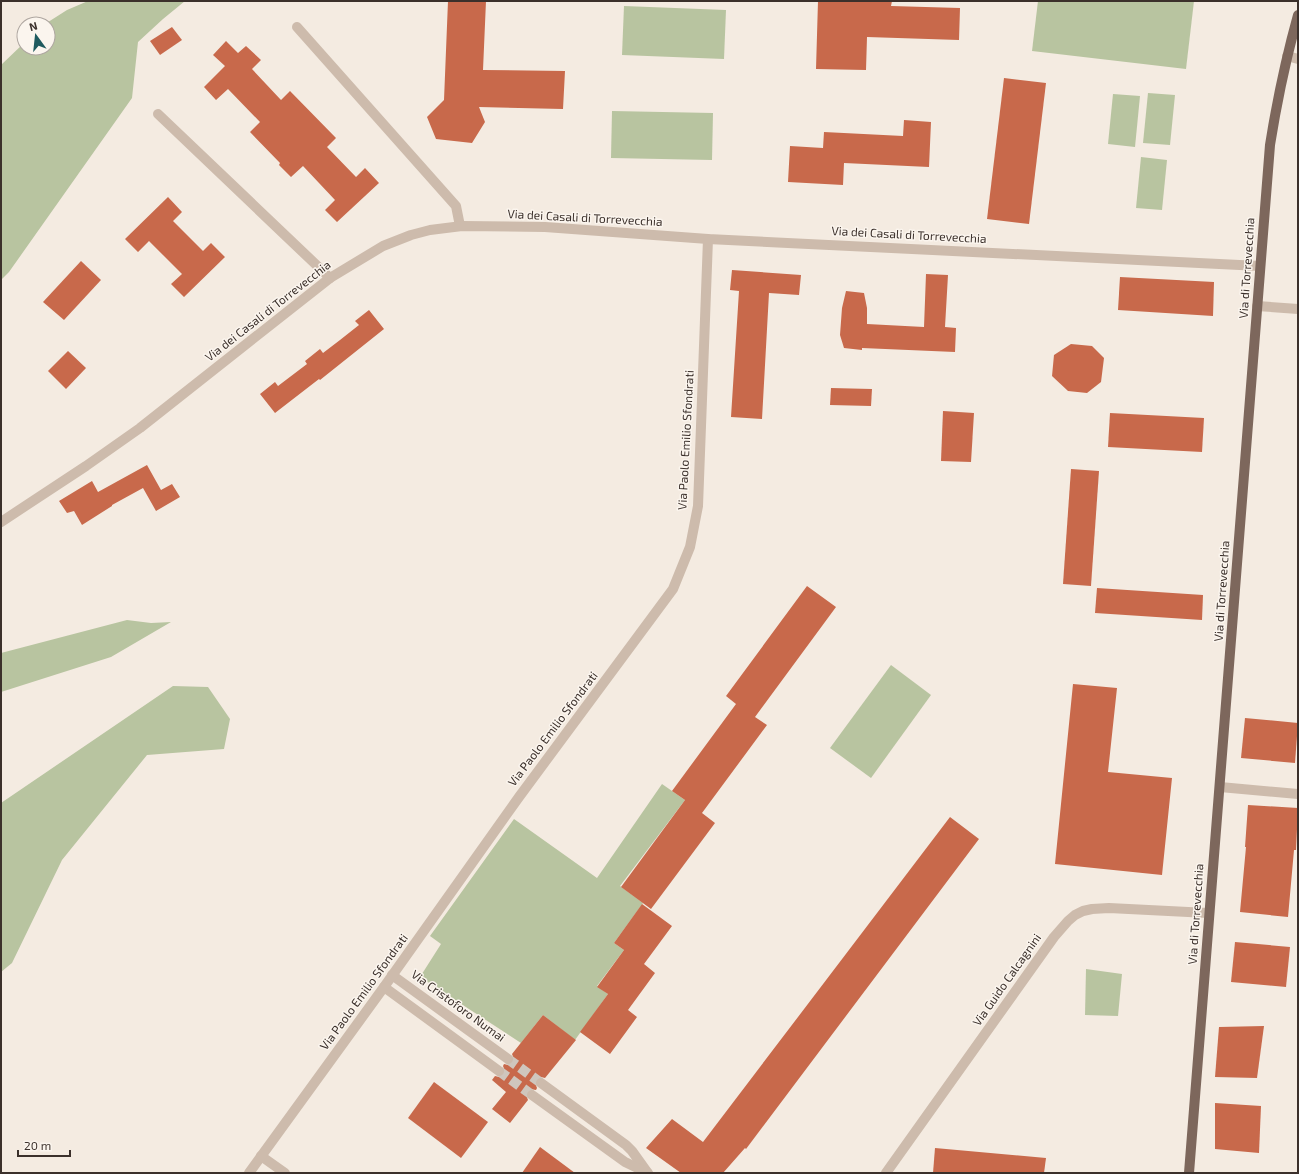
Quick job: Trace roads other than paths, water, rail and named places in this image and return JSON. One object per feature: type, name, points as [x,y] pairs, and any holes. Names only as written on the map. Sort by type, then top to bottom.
[{"type":"main road","name":"Via di Torrevecchia","points":[[1189,1173],[1208,913],[1220,787],[1270,145],[1278,97],[1298,15]]},
{"type":"street","points":[[298,27],[456,206],[460,226]]},
{"type":"street","points":[[1287,56],[1298,59]]},
{"type":"street","points":[[158,114],[330,278]]},
{"type":"street","name":"Via dei Casali di Torrevecchia","points":[[1,522],[86,466],[140,428],[330,278],[383,246],[411,235],[430,230],[460,226],[545,227],[708,239],[1260,266]]},
{"type":"street","name":"Via Paolo Emilio Sfondrati","points":[[249,1173],[384,987],[518,797],[673,589],[690,547],[698,506],[708,239]]},
{"type":"street","points":[[1257,306],[1298,309]]},
{"type":"street","points":[[1220,787],[1298,794]]},
{"type":"street","name":"Via Guido Calcagnini","points":[[886,1173],[1050,943],[1068,921],[1083,911],[1100,908],[1208,913]]},
{"type":"street","name":"Via Cristoforo Numai","points":[[392,975],[508,1059]]},
{"type":"street","points":[[384,987],[499,1071]]},
{"type":"street","points":[[542,1083],[626,1145],[647,1173]]},
{"type":"street","points":[[532,1095],[625,1162],[647,1173]]},
{"type":"street","points":[[261,1156],[285,1173]]},
{"type":"tunnel","points":[[508,1059],[541,1083]]},
{"type":"tunnel","points":[[499,1071],[532,1095]]}]
